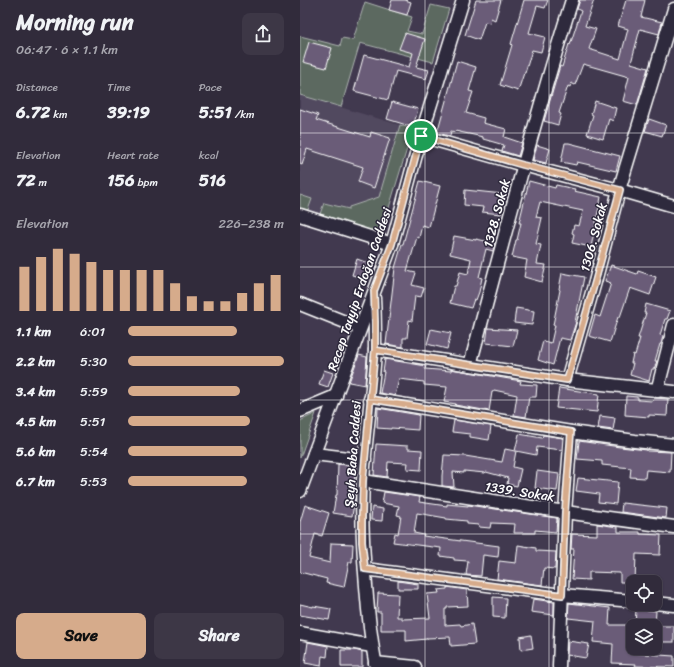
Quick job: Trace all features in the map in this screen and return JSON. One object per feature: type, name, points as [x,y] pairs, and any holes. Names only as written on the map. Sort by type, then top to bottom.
[{"type":"street","name":"Recep Tayyip Erdoğan Caddesi","points":[[300,492],[392,244],[421,136],[463,0]]},
{"type":"street","name":"1328. Sokak","points":[[470,365],[523,165],[572,0]]},
{"type":"street","name":"1306. Sokak","points":[[567,380],[620,190],[674,9]]},
{"type":"street","points":[[421,136],[674,206]]},
{"type":"street","points":[[300,214],[392,244]]},
{"type":"street","name":"Şeyh Baba Caddesi","points":[[374,291],[375,350],[363,481],[362,542],[375,665]]},
{"type":"street","points":[[300,304],[360,328]]},
{"type":"street","points":[[657,391],[674,325]]},
{"type":"street","points":[[375,350],[567,380],[674,392]]},
{"type":"street","points":[[300,411],[336,396]]},
{"type":"street","points":[[370,399],[571,432],[674,445]]},
{"type":"street","points":[[559,667],[565,512],[571,432]]},
{"type":"street","points":[[314,454],[365,460]]},
{"type":"street","name":"1339. Sokak","points":[[363,481],[674,527]]},
{"type":"street","points":[[365,569],[562,595],[626,600]]},
{"type":"street","points":[[662,604],[674,605]]},
{"type":"street","points":[[300,633],[372,646]]},
{"type":"street","points":[[375,665],[415,667]]},
{"type":"shaded area","points":[[365,2],[412,17],[407,31],[422,34],[431,5],[449,9],[433,62],[360,43],[341,107],[300,95],[300,36],[340,46],[342,38],[353,40]]},
{"type":"shaded area","points":[[300,95],[413,129],[381,234],[300,208]]},
{"type":"shaded area","points":[[400,125],[413,129],[381,234],[320,214],[324,203],[349,209],[349,207],[379,197]]},
{"type":"shaded area","points":[[300,195],[312,199],[308,210],[300,208]]},
{"type":"shaded area","points":[[316,413],[300,458],[300,421]]},
{"type":"building","points":[[392,0],[405,0],[411,2],[407,15],[389,10]]},
{"type":"building","points":[[476,0],[501,0],[495,20],[491,18],[490,23],[485,22],[479,40],[465,35]]},
{"type":"building","points":[[524,0],[548,0],[545,8],[537,6],[529,33],[545,37],[541,52],[532,50],[518,91],[500,85]]},
{"type":"building","points":[[580,0],[594,0],[585,26],[596,29],[589,49],[620,59],[628,29],[618,26],[626,0],[645,0],[641,17],[662,22],[659,34],[640,29],[631,63],[648,68],[637,105],[623,101],[629,77],[583,64],[575,85],[571,83],[570,87],[568,86],[559,113],[561,114],[558,125],[544,121],[560,66],[562,67],[581,11],[577,9]]},
{"type":"building","points":[[405,33],[425,39],[416,67],[429,70],[426,79],[396,71],[388,100],[354,91],[364,55],[409,67],[413,53],[399,49]]},
{"type":"building","points":[[309,42],[332,48],[326,68],[303,62]]},
{"type":"building","points":[[457,61],[476,67],[469,91],[473,92],[466,113],[484,118],[483,123],[506,129],[504,137],[522,143],[518,156],[502,151],[504,145],[483,139],[483,137],[455,131],[451,131],[450,136],[437,133]]},
{"type":"building","points":[[595,101],[616,108],[613,121],[609,119],[603,139],[587,134],[593,115],[591,114]]},
{"type":"building","points":[[392,102],[418,109],[413,127],[387,119]]},
{"type":"building","points":[[300,109],[318,115],[316,120],[370,137],[371,132],[390,138],[374,188],[358,182],[363,167],[307,149],[302,165],[300,164]]},
{"type":"building","points":[[649,119],[666,125],[662,136],[645,131]]},
{"type":"building","points":[[565,143],[620,156],[616,171],[577,162],[576,165],[561,162]]},
{"type":"building","points":[[537,145],[550,149],[546,163],[533,160]]},
{"type":"building","points":[[420,181],[440,186],[429,227],[422,225],[407,271],[416,273],[412,285],[424,288],[421,297],[415,296],[412,321],[409,320],[407,338],[403,338],[403,347],[386,344],[395,268]]},
{"type":"building","points":[[529,181],[555,188],[556,185],[575,189],[574,191],[601,197],[591,247],[572,243],[574,225],[579,226],[583,211],[540,202],[536,217],[542,218],[536,244],[541,245],[537,264],[546,265],[542,282],[524,277],[527,260],[512,257],[521,223],[519,223]]},
{"type":"building","points":[[465,190],[503,194],[501,214],[482,212],[483,207],[464,205]]},
{"type":"building","points":[[454,236],[495,243],[493,251],[486,249],[479,277],[482,278],[479,292],[476,300],[474,299],[471,308],[450,303],[454,286],[456,286],[460,272],[468,274],[471,259],[450,254]]},
{"type":"building","points":[[357,259],[368,263],[363,278],[352,275]]},
{"type":"building","points":[[611,265],[637,274],[638,271],[656,277],[650,295],[630,288],[610,342],[589,336],[595,315],[600,317],[611,283],[605,281]]},
{"type":"building","points":[[562,273],[584,277],[576,322],[570,340],[560,338],[553,365],[538,360],[543,341],[551,343]]},
{"type":"building","points":[[646,304],[670,311],[667,319],[665,319],[660,335],[663,336],[655,361],[657,361],[654,369],[652,369],[649,381],[630,375],[633,363],[631,363],[633,354],[635,355],[640,338],[638,338],[646,313],[644,313]]},
{"type":"building","points":[[516,308],[534,311],[532,325],[514,323]]},
{"type":"building","points":[[488,328],[517,330],[513,346],[486,343]]},
{"type":"building","points":[[431,329],[451,333],[447,349],[427,344]]},
{"type":"building","points":[[359,355],[367,357],[365,385],[349,382]]},
{"type":"building","points":[[385,359],[426,366],[425,369],[451,371],[451,369],[521,381],[520,384],[537,385],[536,397],[529,397],[526,417],[514,415],[517,395],[494,390],[492,392],[489,411],[444,402],[447,387],[424,385],[424,382],[399,379],[395,396],[380,393]]},
{"type":"building","points":[[324,370],[333,373],[328,387],[319,384]]},
{"type":"building","points":[[559,388],[599,394],[597,412],[556,408]]},
{"type":"building","points":[[626,396],[638,397],[638,400],[653,401],[654,398],[668,399],[667,416],[649,415],[649,417],[625,415]]},
{"type":"building","points":[[378,408],[419,415],[418,430],[377,428]]},
{"type":"building","points":[[600,416],[615,418],[613,430],[598,428]]},
{"type":"building","points":[[454,420],[491,426],[489,440],[470,437],[470,434],[452,432]]},
{"type":"building","points":[[519,434],[542,438],[543,435],[563,438],[562,450],[537,447],[536,455],[516,451],[513,467],[521,469],[517,486],[507,484],[508,478],[486,472],[464,471],[464,473],[453,472],[454,487],[442,486],[444,455],[465,456],[502,462],[505,449],[515,451]]},
{"type":"building","points":[[579,441],[647,451],[671,452],[670,472],[646,470],[645,478],[630,477],[631,468],[602,465],[602,461],[577,459]]},
{"type":"building","points":[[376,444],[408,446],[408,449],[422,450],[421,470],[407,469],[408,463],[388,462],[387,477],[374,475]]},
{"type":"building","points":[[338,464],[355,466],[355,498],[352,516],[333,513],[337,495]]},
{"type":"building","points":[[537,471],[559,474],[557,491],[535,488]]},
{"type":"building","points":[[578,478],[618,482],[616,504],[598,502],[599,494],[576,491]]},
{"type":"building","points":[[384,492],[420,497],[419,502],[447,506],[447,504],[468,505],[557,518],[556,532],[535,530],[535,533],[514,533],[515,524],[491,523],[490,528],[479,527],[479,525],[467,524],[467,521],[446,519],[417,513],[414,533],[424,535],[423,536],[499,546],[498,557],[483,555],[481,576],[466,575],[468,561],[454,560],[454,558],[440,556],[441,548],[393,542],[395,533],[398,534],[401,516],[397,515],[399,506],[382,503]]},
{"type":"building","points":[[622,503],[667,508],[666,518],[621,512]]},
{"type":"building","points":[[305,505],[329,513],[322,536],[315,534],[309,558],[330,563],[331,543],[353,544],[352,562],[349,562],[344,587],[326,583],[327,579],[300,572],[300,522]]},
{"type":"building","points":[[372,507],[383,509],[382,521],[371,520]]},
{"type":"building","points":[[597,524],[618,527],[618,532],[640,532],[640,534],[661,535],[660,555],[636,554],[635,575],[626,575],[626,582],[620,582],[620,573],[589,572],[589,580],[572,579],[574,549],[571,549],[572,534],[597,535]]},
{"type":"building","points":[[518,545],[536,548],[536,551],[556,552],[555,569],[544,568],[542,585],[497,579],[499,561],[516,563]]},
{"type":"building","points":[[398,581],[418,584],[418,589],[398,589]]},
{"type":"building","points":[[447,587],[467,590],[468,606],[447,607],[447,609],[445,609],[445,625],[460,624],[461,626],[472,624],[475,644],[451,646],[450,637],[406,641],[406,630],[381,630],[381,612],[377,612],[378,593],[398,594],[397,617],[402,617],[402,619],[430,618],[427,594],[439,593],[438,590],[447,589]]},
{"type":"building","points":[[493,597],[506,598],[505,618],[493,617]]},
{"type":"building","points":[[533,599],[554,602],[554,615],[531,612]]},
{"type":"building","points":[[569,603],[610,608],[609,625],[626,625],[626,655],[674,656],[674,667],[635,666],[636,664],[612,663],[613,644],[593,642],[595,621],[568,618]]},
{"type":"building","points":[[300,604],[331,609],[329,620],[300,615]]},
{"type":"building","points":[[636,611],[656,611],[655,619],[635,619]]},
{"type":"building","points":[[662,626],[674,626],[674,642],[662,642]]},
{"type":"building","points":[[531,635],[533,648],[521,650],[520,637]]},
{"type":"building","points":[[568,641],[589,644],[586,658],[567,655]]},
{"type":"building","points":[[308,642],[328,646],[327,657],[322,656],[321,666],[305,663]]},
{"type":"building","points":[[341,650],[355,650],[362,652],[362,667],[341,667]]},
{"type":"route","points":[[421,136],[392,244],[374,291],[375,350],[370,399],[363,481],[362,542],[365,569],[562,595],[565,512],[571,432],[370,399],[375,350],[567,380],[620,190],[523,165],[421,136]]}]
